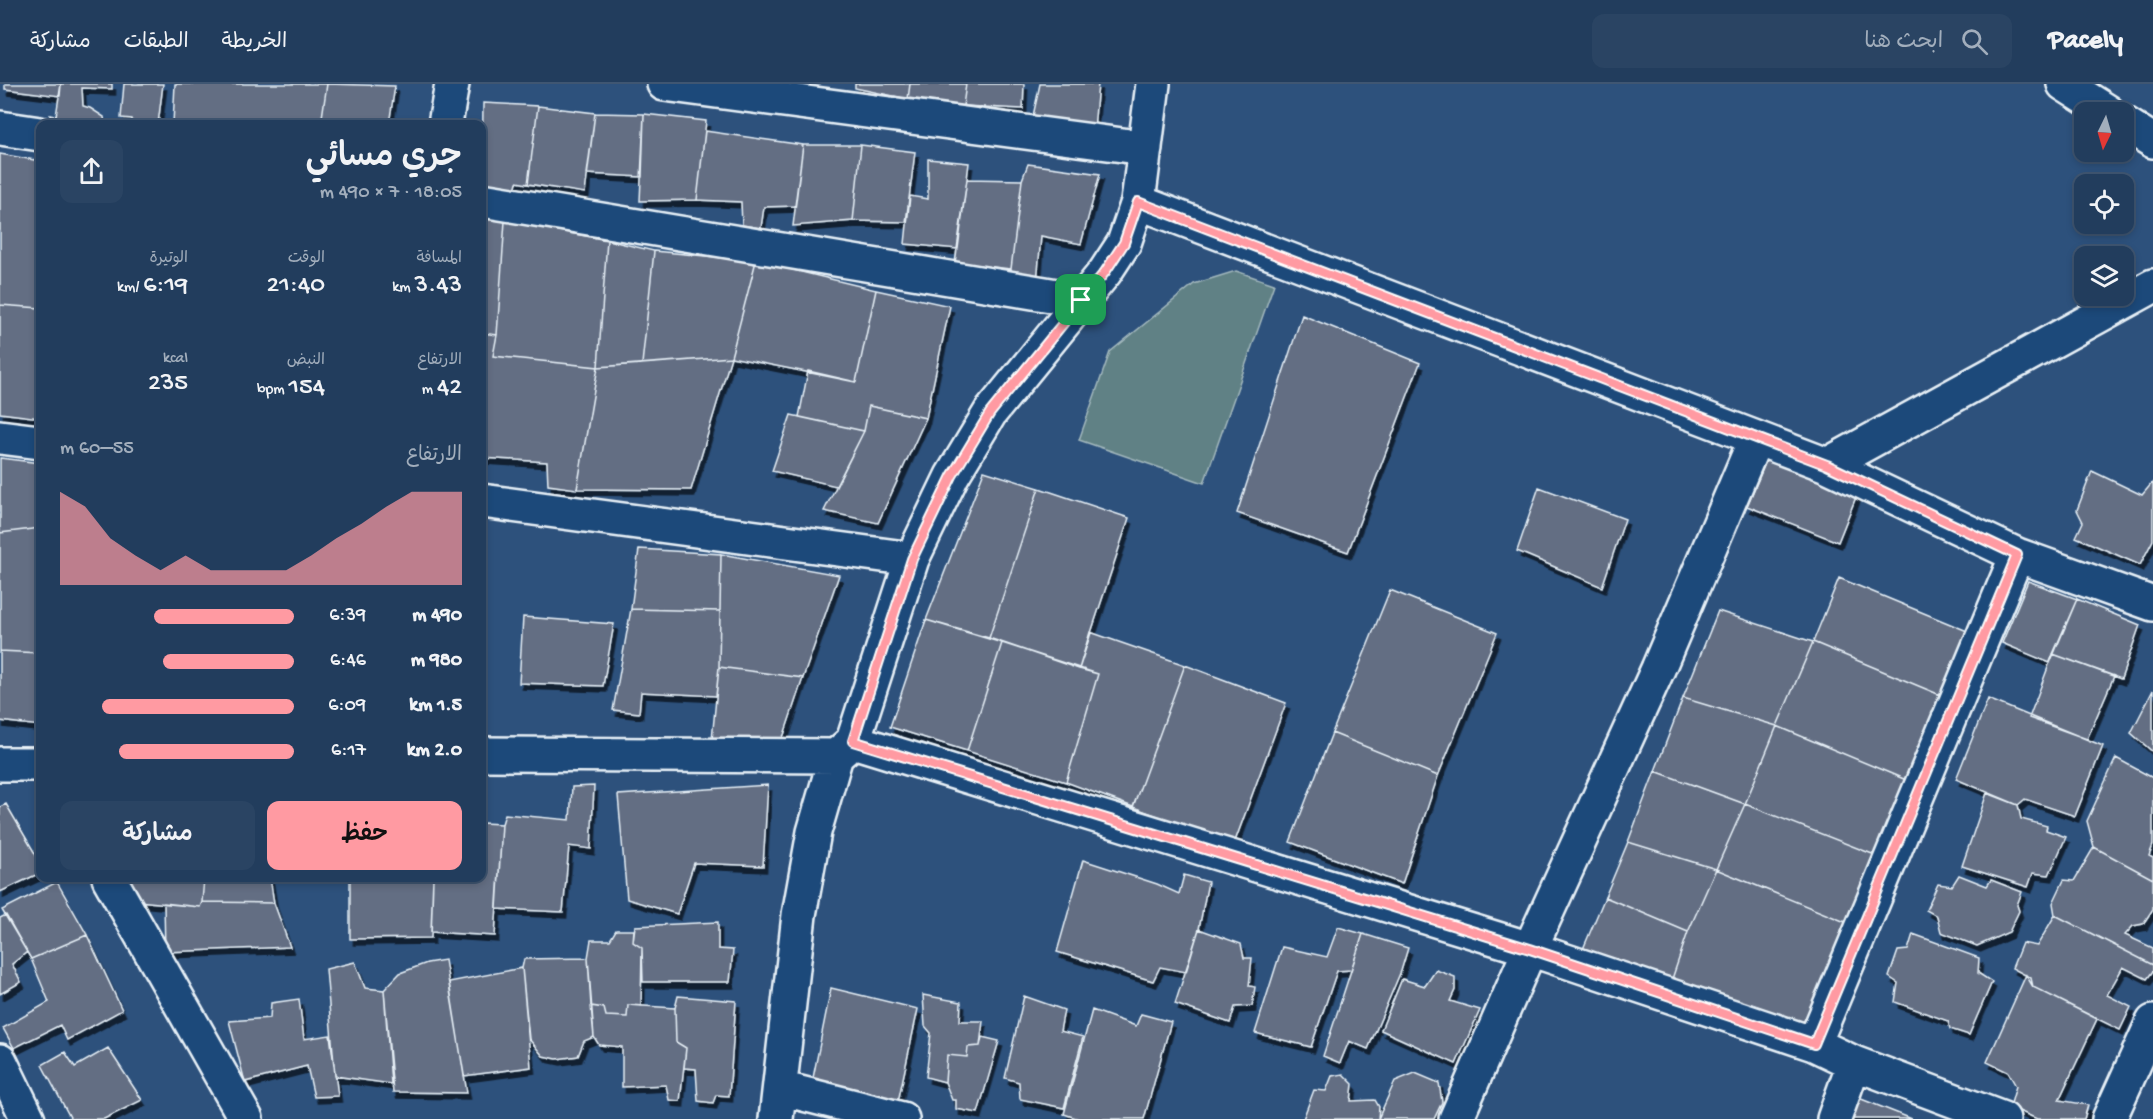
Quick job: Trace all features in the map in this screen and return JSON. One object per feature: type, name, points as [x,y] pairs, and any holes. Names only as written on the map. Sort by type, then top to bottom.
[{"type":"street","points":[[446,120],[452,84]]},
{"type":"street","points":[[902,1119],[778,1104],[801,903],[814,832],[912,559],[952,476],[990,413],[1124,243],[1138,202],[1153,84]]},
{"type":"street","points":[[2064,84],[2092,102]]},
{"type":"street","points":[[674,85],[1145,148]]},
{"type":"street","points":[[0,128],[36,133]]},
{"type":"street","points":[[2134,129],[2153,141]]},
{"type":"street","points":[[486,201],[1081,300]]},
{"type":"street","points":[[1138,202],[1827,465],[2017,555],[2153,604]]},
{"type":"street","points":[[1827,465],[2153,286]]},
{"type":"street","points":[[0,437],[36,442]]},
{"type":"street","points":[[1456,1119],[1530,949],[1658,669],[1756,438]]},
{"type":"street","points":[[486,502],[912,559]]},
{"type":"street","points":[[1814,1044],[2017,555]]},
{"type":"street","points":[[486,754],[845,748],[1530,949],[1814,1044],[1854,1063],[2003,1119]]},
{"type":"street","points":[[0,764],[36,764]]},
{"type":"street","points":[[111,882],[246,1119]]},
{"type":"street","points":[[2109,1119],[2119,1092],[2143,1074],[2153,1022]]},
{"type":"street","points":[[0,1061],[28,1119]]},
{"type":"street","points":[[1834,1119],[1854,1063]]},
{"type":"green space","points":[[1236,271],[1274,284],[1204,483],[1079,440],[1110,352],[1194,284]]},
{"type":"building","points":[[5,84],[61,84],[60,96],[5,89]]},
{"type":"building","points":[[61,84],[112,84],[112,89],[82,88],[83,106],[104,117],[104,120],[50,120],[50,115],[56,116]]},
{"type":"building","points":[[124,84],[163,84],[158,120],[121,118]]},
{"type":"building","points":[[175,84],[327,84],[322,120],[173,120]]},
{"type":"building","points":[[327,84],[395,86],[390,120],[322,120]]},
{"type":"building","points":[[855,84],[910,84],[908,99],[855,88]]},
{"type":"building","points":[[910,84],[966,84],[963,106],[908,99]]},
{"type":"building","points":[[966,84],[1024,84],[1023,109],[963,106]]},
{"type":"building","points":[[1040,84],[1098,84],[1094,129],[1033,116]]},
{"type":"building","points":[[483,103],[538,106],[528,184],[517,182],[513,197],[486,193],[486,120],[483,120]]},
{"type":"building","points":[[538,106],[595,113],[585,193],[528,184]]},
{"type":"building","points":[[595,113],[644,114],[642,177],[587,174]]},
{"type":"building","points":[[644,114],[706,121],[697,200],[640,201]]},
{"type":"building","points":[[705,131],[803,145],[795,206],[764,207],[761,228],[742,225],[741,202],[697,200]]},
{"type":"building","points":[[803,145],[861,145],[853,221],[793,226]]},
{"type":"building","points":[[861,145],[915,152],[906,222],[853,221]]},
{"type":"building","points":[[0,154],[36,160],[36,308],[0,305]]},
{"type":"building","points":[[928,159],[969,163],[958,249],[905,244],[910,196],[928,199]]},
{"type":"building","points":[[1028,164],[1100,174],[1081,244],[1041,236],[1037,283],[1014,282],[1011,269],[1022,180]]},
{"type":"building","points":[[967,179],[1022,180],[1011,269],[955,263]]},
{"type":"building","points":[[486,219],[505,221],[497,335],[486,334]]},
{"type":"building","points":[[505,221],[607,240],[598,367],[493,356],[497,335]]},
{"type":"building","points":[[607,240],[654,251],[642,364],[598,367]]},
{"type":"building","points":[[654,251],[756,261],[731,357],[642,364]]},
{"type":"building","points":[[756,261],[876,290],[856,382],[731,357]]},
{"type":"building","points":[[876,290],[950,306],[926,418],[869,406],[864,431],[799,417],[808,371],[856,382]]},
{"type":"building","points":[[0,305],[36,308],[36,418],[0,413]]},
{"type":"building","points":[[1302,315],[1420,363],[1348,552],[1237,513]]},
{"type":"building","points":[[486,334],[497,335],[493,356],[598,367],[577,489],[548,485],[547,462],[486,458]]},
{"type":"building","points":[[731,357],[691,490],[577,489],[598,367]]},
{"type":"building","points":[[869,406],[926,418],[878,523],[824,511],[864,431]]},
{"type":"building","points":[[791,415],[864,431],[836,486],[772,471]]},
{"type":"building","points":[[1768,456],[1858,492],[1838,542],[1747,506]]},
{"type":"building","points":[[0,458],[36,462],[36,528],[0,533]]},
{"type":"building","points":[[984,471],[1039,488],[989,638],[926,620]]},
{"type":"building","points":[[2092,471],[2142,495],[2153,482],[2153,540],[2140,565],[2076,537],[2083,522],[2077,510]]},
{"type":"building","points":[[1539,487],[1625,519],[1602,587],[1517,551]]},
{"type":"building","points":[[1039,488],[1129,518],[1079,669],[989,638]]},
{"type":"building","points":[[36,528],[36,653],[0,651],[0,533]]},
{"type":"building","points":[[639,549],[721,554],[720,611],[631,609]]},
{"type":"building","points":[[721,554],[839,575],[803,678],[719,667]]},
{"type":"building","points":[[1839,578],[1972,633],[1945,697],[1813,642]]},
{"type":"building","points":[[2028,581],[2077,599],[2050,663],[2002,643]]},
{"type":"building","points":[[1390,590],[1497,633],[1438,776],[1332,733]]},
{"type":"building","points":[[2077,599],[2140,625],[2121,679],[2053,654]]},
{"type":"building","points":[[631,609],[720,611],[716,696],[641,692],[639,713],[613,710]]},
{"type":"building","points":[[1718,611],[1813,642],[1777,726],[1683,698]]},
{"type":"building","points":[[523,617],[614,624],[603,686],[519,683]]},
{"type":"building","points":[[926,620],[1002,643],[967,751],[890,727]]},
{"type":"building","points":[[1090,632],[1185,665],[1133,807],[1066,782],[1098,674],[1079,669]]},
{"type":"building","points":[[1813,642],[1945,697],[1911,782],[1777,726]]},
{"type":"building","points":[[1002,643],[1098,674],[1066,782],[967,751]]},
{"type":"building","points":[[0,651],[36,653],[36,726],[0,721]]},
{"type":"building","points":[[2053,654],[2114,676],[2087,739],[2029,718]]},
{"type":"building","points":[[1185,665],[1286,703],[1234,844],[1133,807]]},
{"type":"building","points":[[719,667],[803,678],[784,735],[778,744],[712,740]]},
{"type":"building","points":[[2153,690],[2153,752],[2131,733]]},
{"type":"building","points":[[1683,698],[1777,726],[1745,804],[1655,771]]},
{"type":"building","points":[[1988,699],[2103,746],[2075,816],[2025,799],[2018,805],[1956,779]]},
{"type":"building","points":[[1777,726],[1911,782],[1880,857],[1745,804]]},
{"type":"building","points":[[1332,733],[1438,776],[1402,884],[1290,842]]},
{"type":"building","points":[[2116,758],[2153,778],[2153,845],[2149,856],[2153,858],[2153,879],[2094,847],[2087,821]]},
{"type":"building","points":[[1655,771],[1745,804],[1716,869],[1628,842]]},
{"type":"building","points":[[768,785],[763,866],[694,863],[677,914],[627,899],[618,795]]},
{"type":"building","points":[[594,786],[591,849],[569,846],[563,912],[497,909],[502,824],[505,814],[570,820],[572,787]]},
{"type":"building","points":[[1987,793],[2018,805],[2021,819],[2047,826],[2046,830],[2066,837],[2049,875],[2033,873],[2028,887],[1962,866]]},
{"type":"building","points":[[6,804],[36,855],[36,875],[0,892],[0,807]]},
{"type":"building","points":[[1745,804],[1880,857],[1855,926],[1716,869]]},
{"type":"building","points":[[486,823],[502,824],[495,936],[431,932],[433,882],[486,882]]},
{"type":"building","points":[[1628,842],[1716,869],[1688,932],[1605,897]]},
{"type":"building","points":[[2094,847],[2153,879],[2153,909],[2143,924],[2133,926],[2125,935],[2153,948],[2153,965],[2055,915],[2053,903],[2064,880],[2074,881]]},
{"type":"building","points":[[1083,860],[1157,884],[1179,894],[1184,875],[1208,882],[1199,929],[1186,972],[1160,967],[1153,981],[1057,952]]},
{"type":"building","points":[[1716,869],[1855,926],[1815,1032],[1671,982],[1688,932]]},
{"type":"building","points":[[1959,875],[1987,886],[1991,880],[2022,892],[2017,905],[2019,911],[2009,932],[1977,946],[1941,932],[1937,916],[1926,910],[1938,884],[1952,886]]},
{"type":"building","points":[[57,882],[87,935],[31,959],[2,910]]},
{"type":"building","points":[[121,882],[204,882],[200,907],[127,900]]},
{"type":"building","points":[[204,882],[271,882],[274,903],[202,902]]},
{"type":"building","points":[[350,882],[433,882],[431,938],[350,939]]},
{"type":"building","points":[[1605,897],[1688,932],[1671,982],[1583,949]]},
{"type":"building","points":[[202,902],[274,903],[290,947],[165,952],[164,903],[200,907]]},
{"type":"building","points":[[6,915],[27,952],[12,964],[21,982],[0,994],[0,918]]},
{"type":"building","points":[[2055,915],[2153,965],[2153,971],[2147,979],[2123,967],[2107,995],[2131,1007],[2120,1030],[2033,987],[2031,978],[2012,968],[2022,943],[2037,946]]},
{"type":"building","points":[[718,922],[718,949],[733,950],[730,982],[643,982],[642,948],[633,942],[635,926]]},
{"type":"building","points":[[1338,927],[1363,934],[1351,970],[1337,971],[1311,1047],[1255,1033],[1282,947],[1327,957]]},
{"type":"building","points":[[1199,929],[1241,944],[1244,958],[1252,958],[1249,986],[1255,987],[1252,1006],[1235,1007],[1230,1023],[1175,1004]]},
{"type":"building","points":[[616,930],[634,930],[633,942],[642,948],[641,1006],[628,1005],[627,1017],[606,1016],[604,1008],[591,1006],[588,958],[591,940],[610,940]]},
{"type":"building","points":[[1363,934],[1408,948],[1401,971],[1368,1049],[1349,1041],[1340,1063],[1323,1056]]},
{"type":"building","points":[[1913,934],[1979,958],[1978,973],[1992,982],[1969,1035],[1950,1029],[1948,1021],[1895,1002],[1898,983],[1889,977],[1898,951],[1908,950]]},
{"type":"building","points":[[87,935],[122,1010],[67,1040],[60,1025],[14,1048],[3,1028],[49,1002],[31,959]]},
{"type":"building","points":[[588,958],[594,1037],[584,1041],[578,1056],[557,1059],[543,1056],[529,1039],[522,968],[524,959]]},
{"type":"building","points":[[445,960],[467,1093],[393,1092],[384,990],[400,973],[427,963]]},
{"type":"building","points":[[355,962],[365,988],[384,990],[391,1084],[335,1076],[326,969]]},
{"type":"building","points":[[522,968],[531,1067],[464,1076],[449,982]]},
{"type":"building","points":[[1436,970],[1455,977],[1455,990],[1450,1001],[1480,1010],[1456,1064],[1381,1030],[1402,979],[1425,986]]},
{"type":"building","points":[[2026,975],[2033,987],[2097,1019],[2059,1100],[2088,1105],[2084,1119],[2037,1119],[2010,1107],[2016,1086],[2008,1072],[1987,1062]]},
{"type":"building","points":[[831,988],[918,1009],[896,1111],[811,1088]]},
{"type":"building","points":[[923,995],[961,1002],[960,1021],[983,1021],[980,1046],[968,1047],[967,1057],[947,1055],[945,1082],[926,1077],[931,1033],[925,1026]]},
{"type":"building","points":[[678,996],[736,1001],[729,1096],[716,1095],[713,1103],[698,1101],[696,1069],[684,1068],[686,1048],[676,1042],[675,1008]]},
{"type":"building","points":[[1024,996],[1064,1010],[1060,1031],[1083,1037],[1064,1108],[1020,1099],[1019,1082],[1005,1078]]},
{"type":"building","points":[[299,999],[304,1039],[330,1035],[338,1096],[314,1097],[307,1066],[245,1082],[229,1021],[270,1018],[271,1003]]},
{"type":"building","points":[[628,1005],[675,1008],[676,1042],[686,1048],[680,1101],[669,1100],[666,1085],[622,1087],[622,1047],[599,1045],[594,1037],[591,1006],[604,1008],[606,1016],[627,1017]]},
{"type":"building","points":[[1092,1010],[1136,1026],[1141,1014],[1171,1022],[1144,1119],[1079,1119],[1064,1114]]},
{"type":"building","points":[[982,1037],[999,1041],[978,1113],[956,1109],[956,1100],[952,1100],[945,1082],[947,1055],[967,1057],[968,1047],[980,1046]]},
{"type":"building","points":[[108,1048],[142,1100],[104,1119],[71,1119],[42,1065],[65,1052],[75,1067]]},
{"type":"building","points":[[1415,1073],[1439,1083],[1442,1102],[1434,1119],[1378,1119],[1395,1081]]},
{"type":"building","points":[[1343,1074],[1353,1084],[1351,1101],[1375,1100],[1379,1107],[1378,1119],[1303,1119],[1314,1090],[1326,1091],[1332,1076]]},
{"type":"building","points":[[1851,1095],[1912,1119],[1844,1119]]},
{"type":"route","points":[[1138,202],[1827,465],[2017,555],[1814,1044],[1530,949],[853,741],[912,559],[952,476],[990,413],[1081,300],[1105,272],[1124,243],[1138,202]]}]
